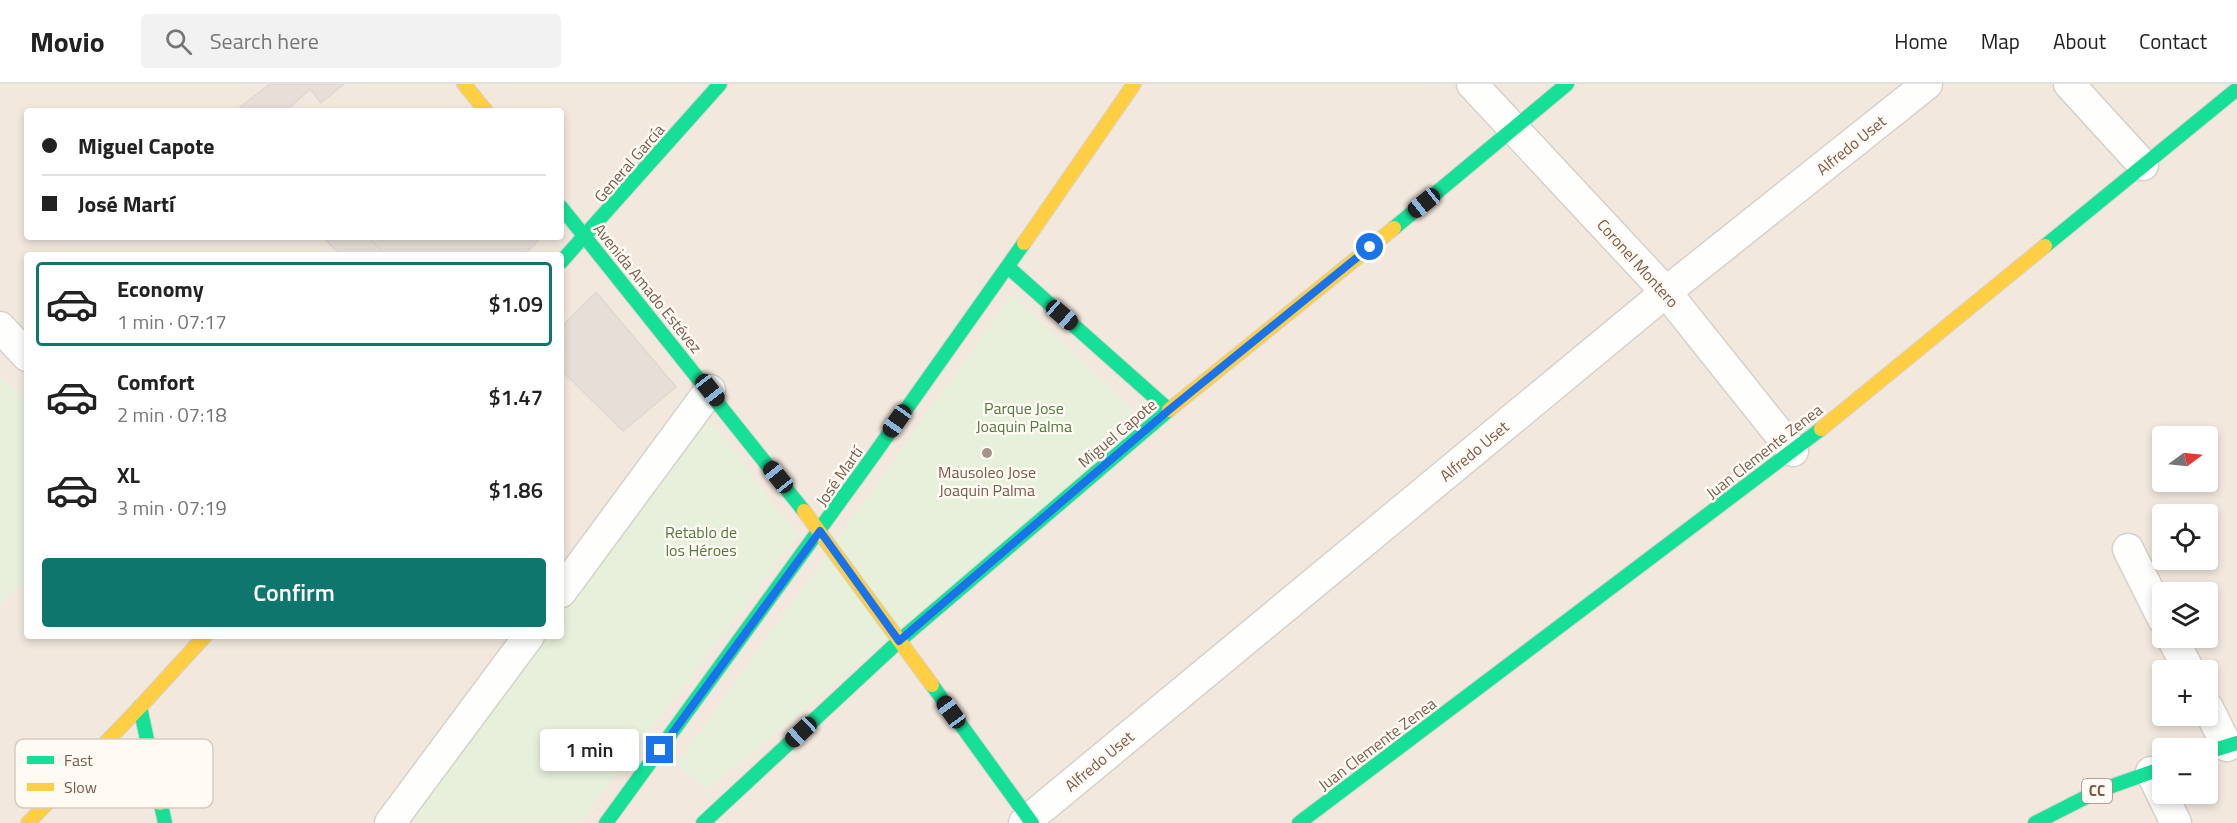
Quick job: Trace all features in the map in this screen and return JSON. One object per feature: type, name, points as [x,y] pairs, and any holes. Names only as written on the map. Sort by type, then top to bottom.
[{"type":"main road","points":[[465,84],[484,108]]},
{"type":"main road","name":"General García","points":[[564,259],[720,84]]},
{"type":"main road","name":"José Martí","points":[[606,823],[820,531],[922,384],[1008,267],[1134,84]]},
{"type":"main road","name":"Miguel Capote","points":[[703,823],[899,641],[1169,410],[1515,129],[1567,84]]},
{"type":"main road","name":"Juan Clemente Zenea","points":[[1299,823],[1793,451],[2237,89]]},
{"type":"main road","name":"Avenida Amado Estévez","points":[[564,211],[710,390],[820,531],[1028,822]]},
{"type":"main road","points":[[1008,267],[1169,410]]},
{"type":"main road","points":[[110,739],[202,639]]},
{"type":"main road","points":[[140,707],[147,739]]},
{"type":"main road","name":"CC","points":[[2035,823],[2098,791],[2152,772]]},
{"type":"main road","points":[[28,823],[43,808]]},
{"type":"main road","points":[[161,808],[165,823]]},
{"type":"street","name":"Coronel Montero","points":[[1472,84],[1666,292],[1793,451]]},
{"type":"street","name":"Alfredo Uset","points":[[1028,822],[1666,292],[1927,84]]},
{"type":"street","points":[[2069,84],[2143,165]]},
{"type":"street","points":[[0,327],[24,353]]},
{"type":"street","points":[[564,588],[710,390]]},
{"type":"street","points":[[2128,549],[2152,597]]},
{"type":"street","points":[[390,823],[526,639]]},
{"type":"street","points":[[2215,726],[2224,747]]},
{"type":"street","points":[[2169,804],[2176,823]]},
{"type":"shaded area","points":[[0,84],[2237,84],[2237,823],[0,823],[0,606],[24,579],[24,639],[564,639],[564,252],[24,252],[24,401],[0,376]]},
{"type":"green space","name":"Parque Jose Joaquin Palma","points":[[1012,294],[1145,422],[708,790],[676,765]]},
{"type":"green space","points":[[0,376],[24,401],[24,579],[0,606]]},
{"type":"green space","name":"Retablo de los Héroes","points":[[705,414],[798,535],[580,823],[399,823],[537,639],[564,639],[564,602]]},
{"type":"building","points":[[270,84],[344,84],[321,103],[310,89],[289,108],[240,107]]},
{"type":"building","points":[[325,240],[371,240],[384,252],[338,252]]},
{"type":"building","points":[[371,240],[539,240],[527,252],[384,252]]},
{"type":"building","points":[[596,292],[676,387],[623,431],[564,373],[564,324]]},
{"type":"traffic: fast","points":[[564,259],[720,84]]},
{"type":"traffic: fast","points":[[1394,228],[1567,84]]},
{"type":"traffic: fast","points":[[2045,246],[2237,89]]},
{"type":"traffic: fast","points":[[564,211],[804,511]]},
{"type":"traffic: fast","points":[[606,823],[873,456],[1024,243]]},
{"type":"traffic: fast","points":[[703,823],[899,641],[1169,410],[1008,267]]},
{"type":"traffic: fast","points":[[1299,823],[1821,429]]},
{"type":"traffic: fast","points":[[932,685],[1032,823]]},
{"type":"traffic: fast","points":[[140,707],[147,739]]},
{"type":"traffic: fast","points":[[2218,749],[2237,743]]},
{"type":"traffic: fast","points":[[2035,823],[2098,791],[2152,772]]},
{"type":"traffic: fast","points":[[162,808],[165,823]]},
{"type":"traffic: slow","points":[[464,84],[484,108]]},
{"type":"traffic: slow","points":[[1024,243],[1134,84]]},
{"type":"traffic: slow","points":[[1169,410],[1394,228]]},
{"type":"traffic: slow","points":[[1821,429],[2045,246]]},
{"type":"traffic: slow","points":[[804,511],[932,685]]},
{"type":"traffic: slow","points":[[109,739],[202,639]]},
{"type":"traffic: slow","points":[[28,823],[42,808]]},
{"type":"place","name":"Mausoleo Jose Joaquin Palma","points":[[987,453]]},
{"type":"route","points":[[660,750],[820,531],[899,641],[1169,410],[1370,247]]}]
